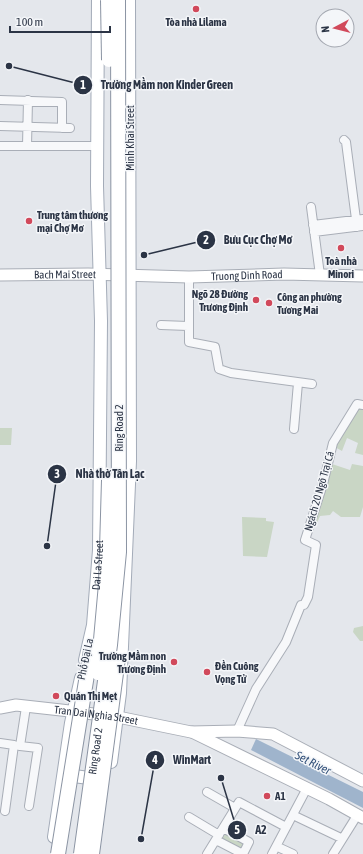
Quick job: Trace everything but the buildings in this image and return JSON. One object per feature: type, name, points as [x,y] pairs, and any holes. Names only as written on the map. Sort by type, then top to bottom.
[{"type":"highway","name":"Ring Road 2","points":[[72,854],[96,684],[106,584],[113,551],[109,499],[110,261],[108,0]]},
{"type":"highway","name":"Ring Road 2","points":[[81,854],[110,645],[113,551],[118,0]]},
{"type":"highway","points":[[58,854],[113,551]]},
{"type":"highway","points":[[92,854],[119,650],[113,551]]},
{"type":"main road","points":[[98,0],[99,146],[97,186],[99,274]]},
{"type":"main road","name":"Minh Khai Street","points":[[129,0],[130,276]]},
{"type":"main road","name":"Dai La Street","points":[[52,854],[57,816],[79,712],[92,625],[99,550],[99,274]]},
{"type":"main road","points":[[96,854],[118,717],[130,461],[130,276]]},
{"type":"main road","points":[[100,356],[130,356]]},
{"type":"main road","points":[[84,854],[92,808],[110,673],[123,619]]},
{"type":"main road","name":"Dai La Street","points":[[64,854],[74,776],[79,712]]},
{"type":"main road","points":[[74,776],[96,779]]},
{"type":"main road","points":[[92,808],[101,820]]},
{"type":"main road","points":[[57,816],[70,810]]},
{"type":"street","points":[[0,100],[62,102],[66,128],[0,126]]},
{"type":"street","points":[[27,146],[28,100]]},
{"type":"street","points":[[314,229],[360,223],[346,142],[344,140]]},
{"type":"street","points":[[0,146],[99,146]]},
{"type":"street","points":[[311,207],[320,275]]},
{"type":"street","name":"Bach Mai Street","points":[[0,275],[99,274],[130,276]]},
{"type":"street","name":"Truong Dinh Road","points":[[130,276],[363,276]]},
{"type":"street","points":[[188,277],[189,342],[215,347],[219,369],[231,373],[312,384]]},
{"type":"street","points":[[161,325],[188,326]]},
{"type":"street","points":[[294,429],[298,383]]},
{"type":"street","name":"Ngách 20 Ngõ Trại Cá","points":[[235,731],[256,689],[278,656],[301,605],[304,605],[308,597],[316,545],[305,540],[323,484],[333,443],[358,404],[363,404]]},
{"type":"street","name":"Tran Dai Nghia Street","points":[[0,708],[16,705],[104,715],[191,732],[235,731],[273,734],[363,782]]},
{"type":"street","points":[[4,811],[26,707]]},
{"type":"street","points":[[226,750],[235,731]]},
{"type":"street","name":"Tran Dai Nghia Street","points":[[191,732],[361,816]]},
{"type":"street","points":[[0,743],[38,748],[29,806]]},
{"type":"street","points":[[272,854],[307,788]]},
{"type":"street","points":[[207,792],[235,808]]},
{"type":"street","points":[[208,854],[239,802],[286,827]]},
{"type":"street","points":[[333,854],[340,841],[361,816]]},
{"type":"street","points":[[189,817],[220,834]]},
{"type":"street","points":[[297,817],[340,841]]},
{"type":"street","points":[[340,841],[342,854]]},
{"type":"street","points":[[280,848],[293,854]]},
{"type":"green space","points":[[356,409],[363,409],[363,455],[355,453],[358,443],[347,438],[342,451],[333,446]]},
{"type":"green space","points":[[0,428],[12,428],[11,445],[0,445]]},
{"type":"green space","points":[[329,463],[350,470],[352,464],[363,466],[363,507],[360,517],[341,517],[333,511],[330,515],[320,516],[316,525],[311,523]]},
{"type":"green space","points":[[242,517],[266,518],[266,521],[274,522],[267,557],[243,556]]},
{"type":"green space","points":[[363,626],[363,641],[360,641],[353,632],[354,628]]},
{"type":"green space","points":[[225,832],[245,844],[242,849],[222,838]]},
{"type":"water","points":[[256,739],[363,792],[363,808],[251,750]]},
{"type":"place","name":"Tòa nhà Lilama","points":[[196,9]]},
{"type":"place","name":"Trường Mầm non Kinder Green","points":[[9,66]]},
{"type":"place","name":"Trung tâm thương mại Chợ Mơ","points":[[29,221]]},
{"type":"place","name":"Toà nhà Minori","points":[[341,248]]},
{"type":"place","name":"Bưu Cục Chợ Mơ","points":[[144,255]]},
{"type":"place","name":"Ngõ 28 Đường Trương Định","points":[[256,300]]},
{"type":"place","name":"Công an phường Tương Mai","points":[[269,303]]},
{"type":"place","name":"Nhà thờ Tân Lạc","points":[[47,546]]},
{"type":"place","name":"Trường Mầm non Trương Định","points":[[174,662]]},
{"type":"place","name":"Đền Cuông Vọng Tử","points":[[207,672]]},
{"type":"place","name":"Quán Thị Mẹt","points":[[56,696]]},
{"type":"place","name":"A2","points":[[221,778]]},
{"type":"place","name":"A1","points":[[267,796]]},
{"type":"place","name":"WinMart","points":[[141,839]]},
{"type":"water label","name":"Set River","points":[[313,763]]}]
